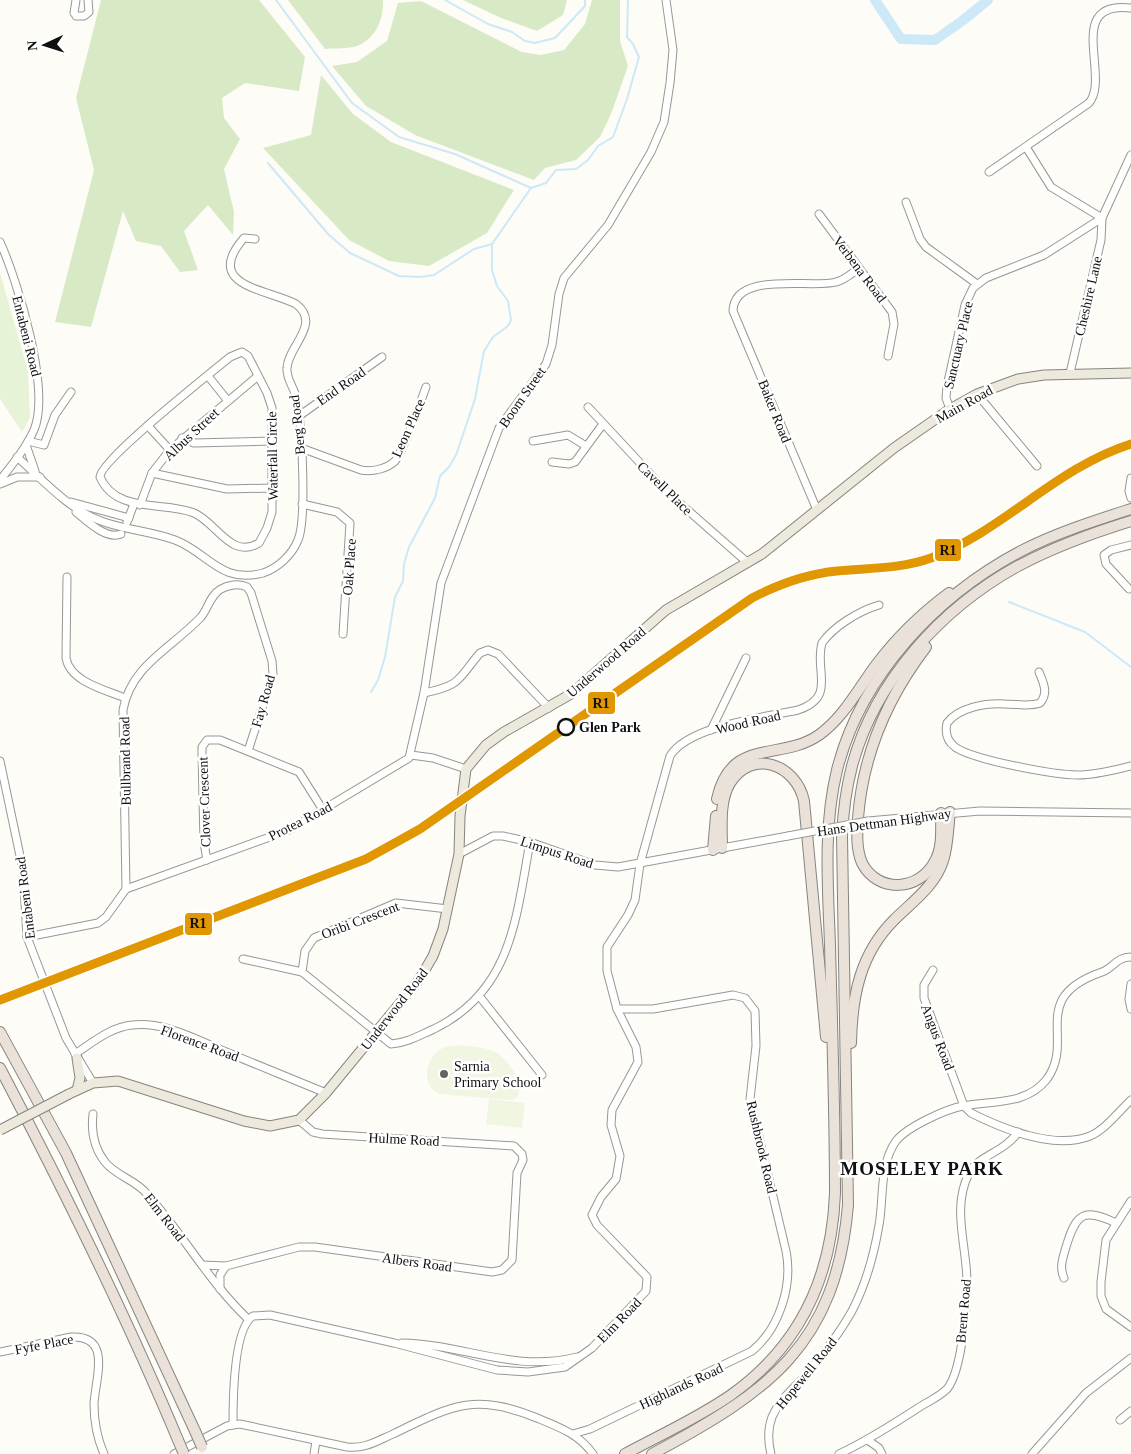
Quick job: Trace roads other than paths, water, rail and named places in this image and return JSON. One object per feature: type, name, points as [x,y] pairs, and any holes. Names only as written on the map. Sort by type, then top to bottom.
[{"type":"highway","points":[[624,1454],[715,1405],[737,1390],[772,1358],[797,1328],[823,1273],[832,1235],[835,1193],[828,847],[832,796],[844,746],[861,706],[876,682],[904,645],[955,596],[1022,551],[1076,527],[1131,509]]},
{"type":"highway","points":[[652,1454],[711,1422],[756,1392],[788,1361],[810,1332],[827,1300],[842,1250],[848,1205],[841,854],[847,787],[858,746],[884,692],[923,641],[962,604],[995,580],[1075,540],[1131,521]]},
{"type":"highway","points":[[717,849],[717,798],[720,786],[730,769],[748,756],[795,745],[818,736],[838,717],[889,649],[923,614],[965,580],[1000,564]]},
{"type":"highway","points":[[945,812],[940,846],[930,871],[910,884],[889,884],[878,880],[866,870],[859,852],[857,832],[860,790],[875,736],[894,694],[909,670],[962,604]]},
{"type":"highway","points":[[717,849],[724,799],[730,783],[737,775],[746,768],[763,764],[782,768],[792,774],[798,782],[804,801],[834,1113]]},
{"type":"highway","points":[[847,1145],[853,1126],[852,1024],[860,972],[879,937],[937,874],[946,848],[945,812]]},
{"type":"highway","points":[[0,1032],[66,1153],[196,1431],[203,1451]]},
{"type":"highway","points":[[0,1068],[86,1239],[184,1454]]},
{"type":"main road","name":"Main Road","points":[[870,467],[950,409],[976,394],[1018,379],[1070,373],[1131,373]]},
{"type":"main road","name":"Underwood Road","points":[[299,1120],[326,1093],[427,968],[439,942],[448,909],[459,854],[460,816],[466,769],[476,755],[496,737],[549,708],[579,687],[666,610],[748,563],[870,467]]},
{"type":"main road","points":[[73,1092],[80,1078],[76,1056]]},
{"type":"main road","points":[[0,1130],[93,1083],[118,1081],[225,1116],[258,1124],[278,1125],[299,1120]]},
{"type":"street","points":[[76,0],[75,15],[84,16],[88,12],[88,0]]},
{"type":"street","name":"Boom Street","points":[[411,755],[424,693],[442,583],[499,428],[546,364],[552,345],[559,294],[564,278],[608,226],[651,152],[664,122],[673,50],[666,0]]},
{"type":"street","points":[[989,172],[1093,98],[1096,88],[1092,35],[1096,20],[1108,9],[1131,8]]},
{"type":"street","points":[[1026,147],[1051,187],[1102,218],[1131,155]]},
{"type":"street","points":[[906,202],[920,239],[926,247],[977,284]]},
{"type":"street","name":"Verbena Road","points":[[819,214],[892,312],[894,324],[888,356]]},
{"type":"street","name":"Sanctuary Place","points":[[950,409],[946,398],[947,386],[965,305],[977,284],[1044,255],[1102,218]]},
{"type":"street","name":"Cheshire Lane","points":[[1070,373],[1101,240],[1102,218]]},
{"type":"street","name":"Berg Road","points":[[68,502],[102,522],[174,540],[224,572],[247,576],[275,567],[292,551],[301,531],[301,448],[296,397],[288,379],[287,367],[304,332],[304,314],[300,307],[290,300],[248,287],[237,279],[230,263],[233,253],[244,238],[255,239]]},
{"type":"street","name":"Entabeni Road","points":[[0,242],[32,344],[38,373],[40,412],[27,443],[0,482]]},
{"type":"street","name":"Baker Road","points":[[817,510],[733,311],[735,302],[746,290],[779,284],[837,282],[860,268]]},
{"type":"street","name":"Waterfall Circle","points":[[242,352],[248,356],[270,400],[272,512],[267,528],[259,543],[247,548],[231,544],[206,521],[193,513],[137,504],[108,488],[102,482],[100,473],[148,426],[208,376],[234,354],[242,352]]},
{"type":"street","name":"End Road","points":[[299,416],[382,357]]},
{"type":"street","points":[[208,376],[228,401]]},
{"type":"street","name":"Albus Street","points":[[137,504],[152,473],[170,450],[258,376]]},
{"type":"street","name":"Leon Place","points":[[301,448],[366,471],[389,465],[398,456],[426,387]]},
{"type":"street","points":[[38,476],[27,443],[44,445],[55,415],[71,392]]},
{"type":"street","points":[[976,394],[1037,466]]},
{"type":"street","name":"Cavell Place","points":[[588,407],[667,492],[748,563]]},
{"type":"street","points":[[552,462],[572,464],[603,424]]},
{"type":"street","points":[[148,426],[170,450]]},
{"type":"street","points":[[533,441],[568,435],[575,437],[586,446]]},
{"type":"street","points":[[182,438],[194,443],[272,442]]},
{"type":"street","points":[[17,457],[68,502],[73,510],[110,536],[121,534]]},
{"type":"street","points":[[152,473],[227,489],[272,488]]},
{"type":"street","points":[[0,482],[38,476]]},
{"type":"street","points":[[1130,494],[1131,478]]},
{"type":"street","points":[[68,502],[128,520],[137,504]]},
{"type":"street","name":"Oak Place","points":[[302,504],[337,512],[350,523],[344,634]]},
{"type":"street","points":[[1129,589],[1106,564],[1104,555],[1111,550],[1131,545]]},
{"type":"street","points":[[67,577],[66,658],[69,670],[81,679],[126,698]]},
{"type":"street","name":"Bullbrand Road","points":[[126,889],[124,726],[126,698],[148,662],[201,617],[218,591],[239,584],[247,587],[251,594]]},
{"type":"street","name":"Fay Road","points":[[248,751],[271,683],[273,668],[251,594]]},
{"type":"street","name":"Wood Road","points":[[640,864],[670,756],[674,749],[686,740],[711,730],[798,710],[810,705],[816,700],[821,689],[820,650],[822,643],[858,614],[879,606]]},
{"type":"street","points":[[424,693],[457,682],[464,676],[480,653],[488,650],[498,654],[549,708]]},
{"type":"street","points":[[711,730],[746,658]]},
{"type":"street","points":[[1039,672],[1045,688],[1045,695],[1040,703],[1030,705],[1000,704],[958,712],[947,723],[948,737],[957,748],[974,755],[1054,773],[1078,775],[1131,766]]},
{"type":"street","name":"Clover Crescent","points":[[207,860],[204,843],[202,747],[208,740],[216,739],[300,772],[323,810]]},
{"type":"street","points":[[411,755],[434,758],[466,769]]},
{"type":"street","name":"Protea Road","points":[[126,889],[289,830],[402,764],[411,755]]},
{"type":"street","name":"Entabeni Road","points":[[0,761],[23,870],[27,937],[76,1056],[93,1083]]},
{"type":"street","name":"Hans Dettman Highway","points":[[640,864],[868,821],[945,812],[1131,813]]},
{"type":"street","name":"Limpus Road","points":[[459,854],[493,836],[510,837],[530,842],[595,865],[618,867],[640,864]]},
{"type":"street","points":[[243,959],[302,972],[391,1044],[414,1038],[446,1023],[480,997],[509,946],[530,842]]},
{"type":"street","points":[[617,1009],[606,954],[610,941],[628,915],[635,900],[640,864]]},
{"type":"street","points":[[27,937],[98,923],[106,917],[126,889]]},
{"type":"street","name":"Oribi Crescent","points":[[302,972],[305,951],[314,938],[396,903],[448,909]]},
{"type":"street","name":"Hopewell Road","points":[[771,1454],[769,1428],[776,1409],[825,1352],[851,1312],[860,1293],[875,1246],[885,1168],[895,1142],[907,1131],[964,1106],[1005,1102],[1038,1088],[1052,1069],[1057,1022],[1062,1001],[1073,986],[1119,959],[1131,957]]},
{"type":"street","name":"Angus Road","points":[[933,970],[924,985],[924,998],[964,1106]]},
{"type":"street","points":[[1131,984],[1129,999],[1131,1010]]},
{"type":"street","name":"Rushbrook Road","points":[[617,1009],[654,1009],[733,994],[745,998],[753,1007],[757,1020],[757,1036],[750,1099],[788,1260],[780,1309],[768,1335]]},
{"type":"street","points":[[480,997],[542,1074]]},
{"type":"street","name":"Elm Road","points":[[93,1114],[92,1124],[95,1144],[104,1161],[111,1169],[146,1192],[227,1299],[248,1319],[253,1316],[270,1315],[512,1372],[528,1372],[565,1367],[582,1355],[638,1302],[646,1292],[648,1281],[644,1273],[597,1224],[592,1215],[601,1197],[616,1179],[620,1156],[611,1125],[612,1110],[638,1062],[636,1047],[617,1009]]},
{"type":"street","name":"Florence Road","points":[[76,1056],[103,1035],[121,1027],[133,1025],[156,1026],[193,1038],[326,1093]]},
{"type":"street","points":[[964,1106],[976,1115],[1018,1132],[1044,1139],[1059,1140],[1090,1136],[1131,1100]]},
{"type":"street","name":"Hulme Road","points":[[299,1120],[313,1132],[322,1134],[514,1146]]},
{"type":"street","name":"Brent Road","points":[[839,1454],[869,1441],[937,1396],[950,1384],[964,1327],[966,1267],[959,1214],[961,1199],[973,1166],[1004,1148],[1018,1132]]},
{"type":"street","name":"Albers Road","points":[[226,1266],[299,1248],[315,1247],[492,1272],[502,1270],[510,1264],[513,1256],[517,1173],[523,1160],[514,1146]]},
{"type":"street","points":[[1131,1202],[1110,1232],[1104,1251],[1101,1296],[1106,1309],[1131,1327]]},
{"type":"street","points":[[1064,1278],[1062,1262],[1075,1221],[1084,1215],[1093,1214],[1116,1223]]},
{"type":"street","points":[[202,1264],[226,1266],[220,1275],[220,1289]]},
{"type":"street","points":[[233,1424],[234,1368],[248,1319]]},
{"type":"street","name":"Highlands Road","points":[[573,1434],[590,1429],[741,1358],[768,1335]]},
{"type":"street","name":"Fyfe Place","points":[[0,1352],[71,1337],[83,1337],[90,1341],[97,1349],[99,1360],[94,1405],[98,1437],[104,1454]]},
{"type":"street","name":"Elm Road","points":[[394,1343],[434,1346],[522,1362],[561,1360],[582,1355]]},
{"type":"street","points":[[1032,1454],[1086,1393],[1131,1358]]},
{"type":"street","points":[[174,1454],[233,1424],[249,1425],[347,1447],[363,1447],[436,1413],[478,1403],[505,1406],[573,1434],[593,1454]]},
{"type":"street","points":[[1120,1420],[1131,1411]]},
{"type":"street","points":[[584,1443],[584,1435],[590,1429]]},
{"type":"street","points":[[314,1454],[316,1441]]},
{"type":"street","points":[[869,1441],[882,1454]]},
{"type":"waterway","points":[[276,0],[352,103],[399,137],[455,154],[531,188]]},
{"type":"waterway","points":[[445,0],[488,24],[512,32],[525,41],[535,43],[555,38],[585,6],[585,0]]},
{"type":"waterway","points":[[371,692],[378,680],[385,657],[395,597],[403,581],[404,564],[409,547],[435,498],[440,476],[449,467],[456,455],[475,399],[484,351],[493,337],[508,326],[511,320],[508,301],[497,286],[492,270],[492,244],[531,188],[546,183],[556,170],[576,169],[588,160],[598,146],[613,137],[627,99],[639,57],[633,44],[627,37],[628,0]]},
{"type":"waterway","points":[[875,0],[901,39],[935,40],[988,0]]},
{"type":"waterway","points":[[268,163],[328,234],[350,253],[399,276],[420,277],[434,275],[474,249],[492,244]]},
{"type":"waterway","points":[[1009,602],[1085,632],[1131,667]]},
{"type":"place","name":"Glen Park","points":[[566,727]]},
{"type":"place","name":"Sarnia Primary School","points":[[444,1074]]},
{"type":"district","name":"MOSELEY PARK","points":[[922,1168]]}]
